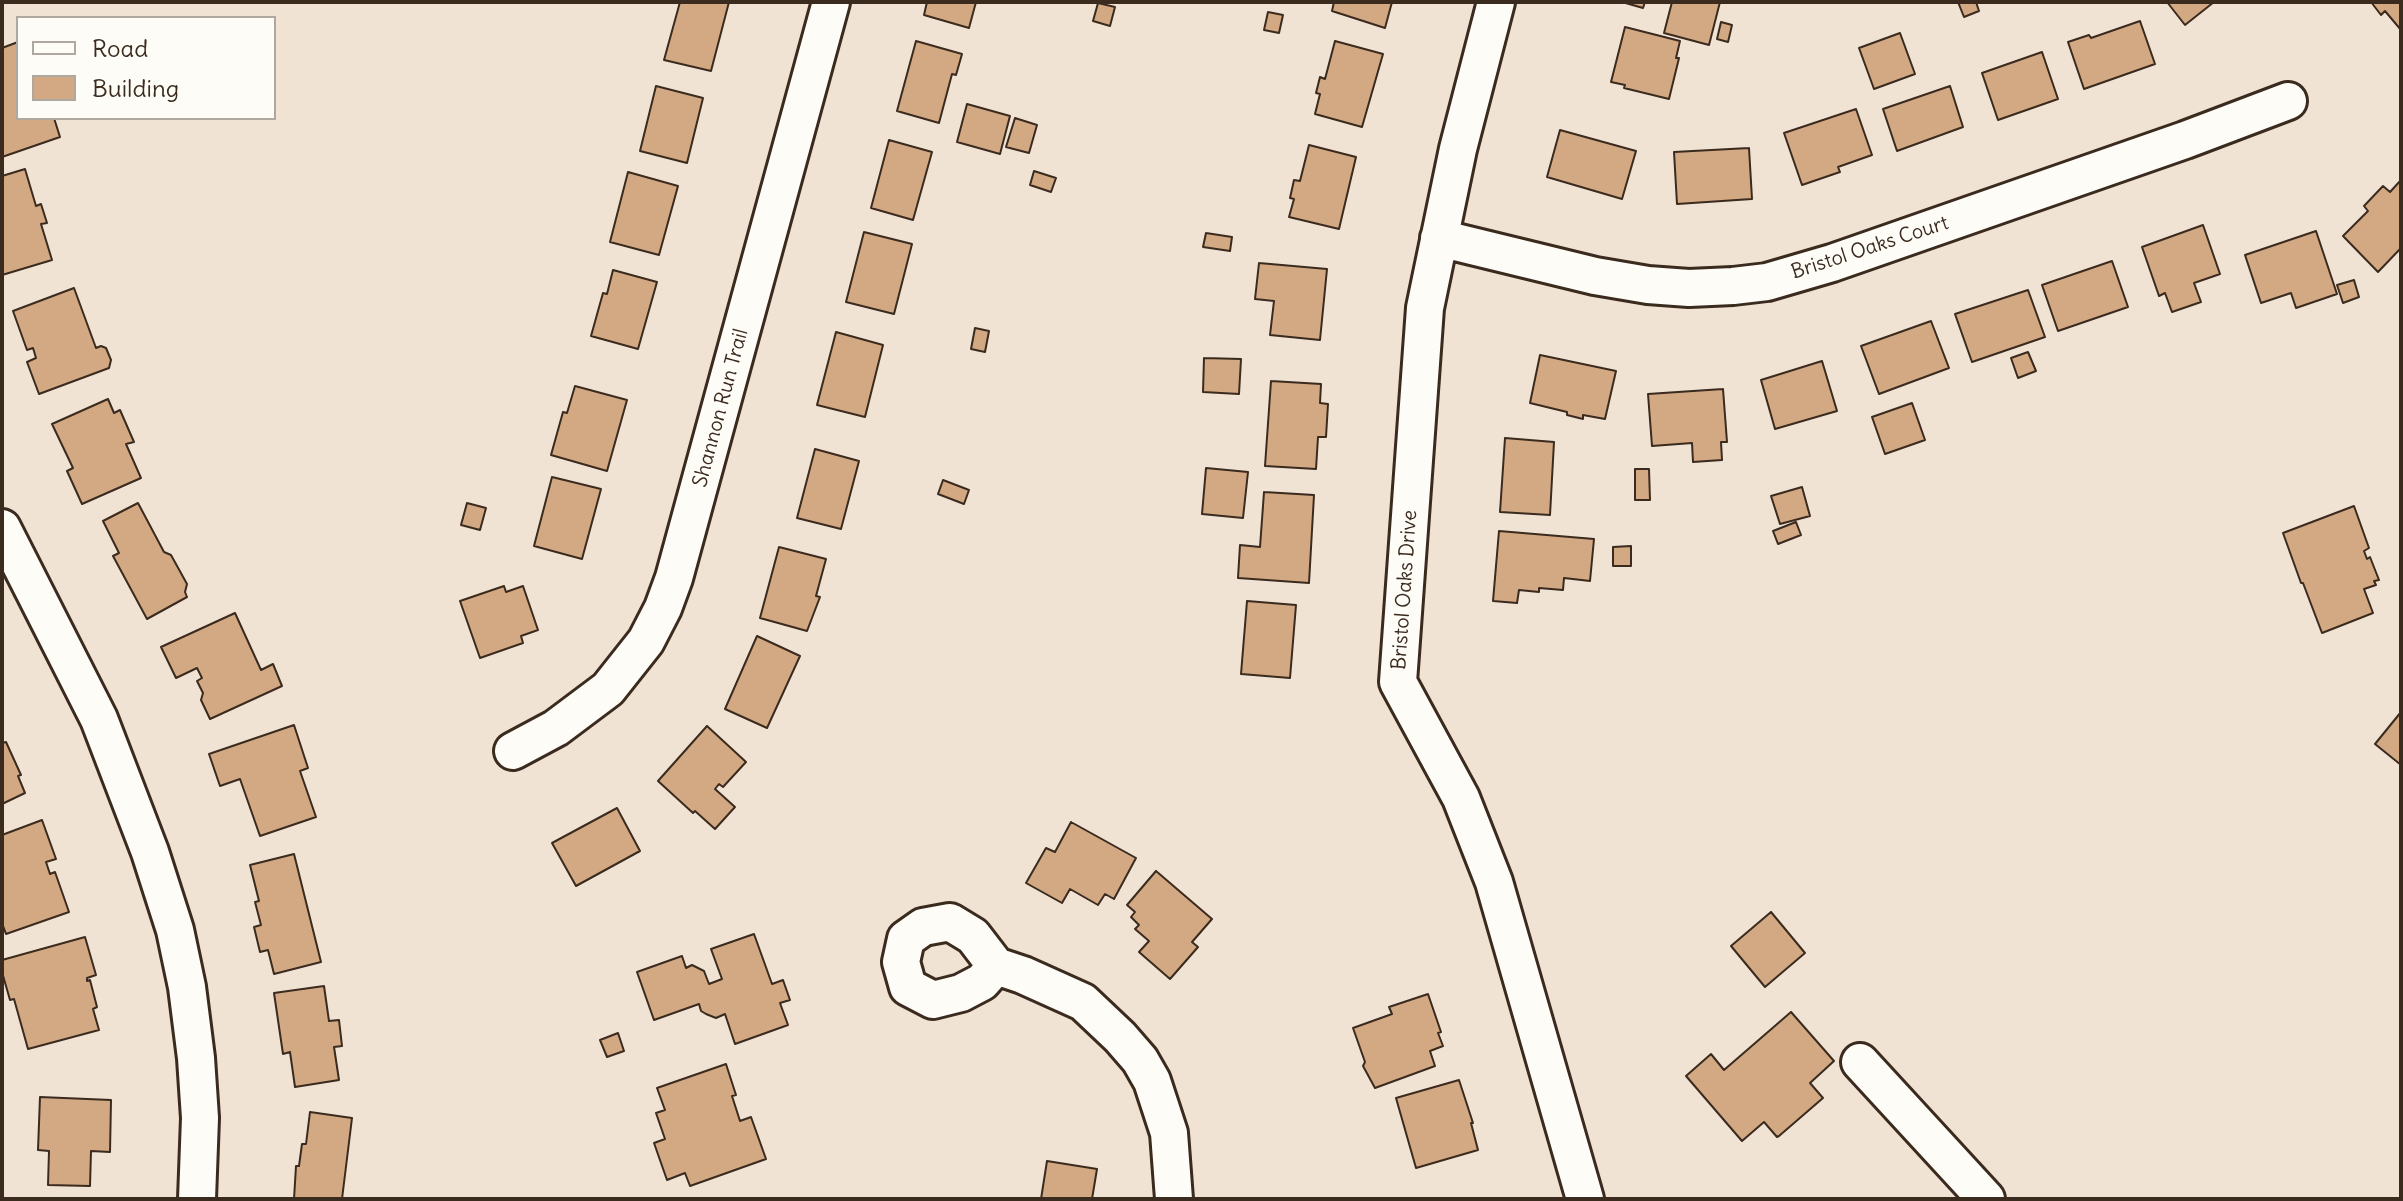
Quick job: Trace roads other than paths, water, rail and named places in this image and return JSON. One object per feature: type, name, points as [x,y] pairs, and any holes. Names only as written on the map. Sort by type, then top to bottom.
[{"type":"street","name":"Shannon Run Trail","points":[[513,751],[556,728],[608,689],[646,641],[663,608],[683,548],[831,2]]},
{"type":"street","name":"Bristol Oaks Drive","points":[[1496,2],[1458,149],[1425,308],[1398,682],[1461,798],[1494,882],[1585,1199]]},
{"type":"street","name":"Bristol Oaks Court","points":[[1439,238],[1595,276],[1648,285],[1689,288],[1767,282],[1847,258],[2288,101]]},
{"type":"street","points":[[2,528],[99,719],[145,839],[175,930],[187,987],[196,1058],[200,1118],[197,1199]]},
{"type":"street","points":[[996,966],[1083,1002],[1140,1060],[1152,1081],[1169,1133],[1174,1199]]},
{"type":"street","points":[[1860,1062],[1986,1199]]}]
